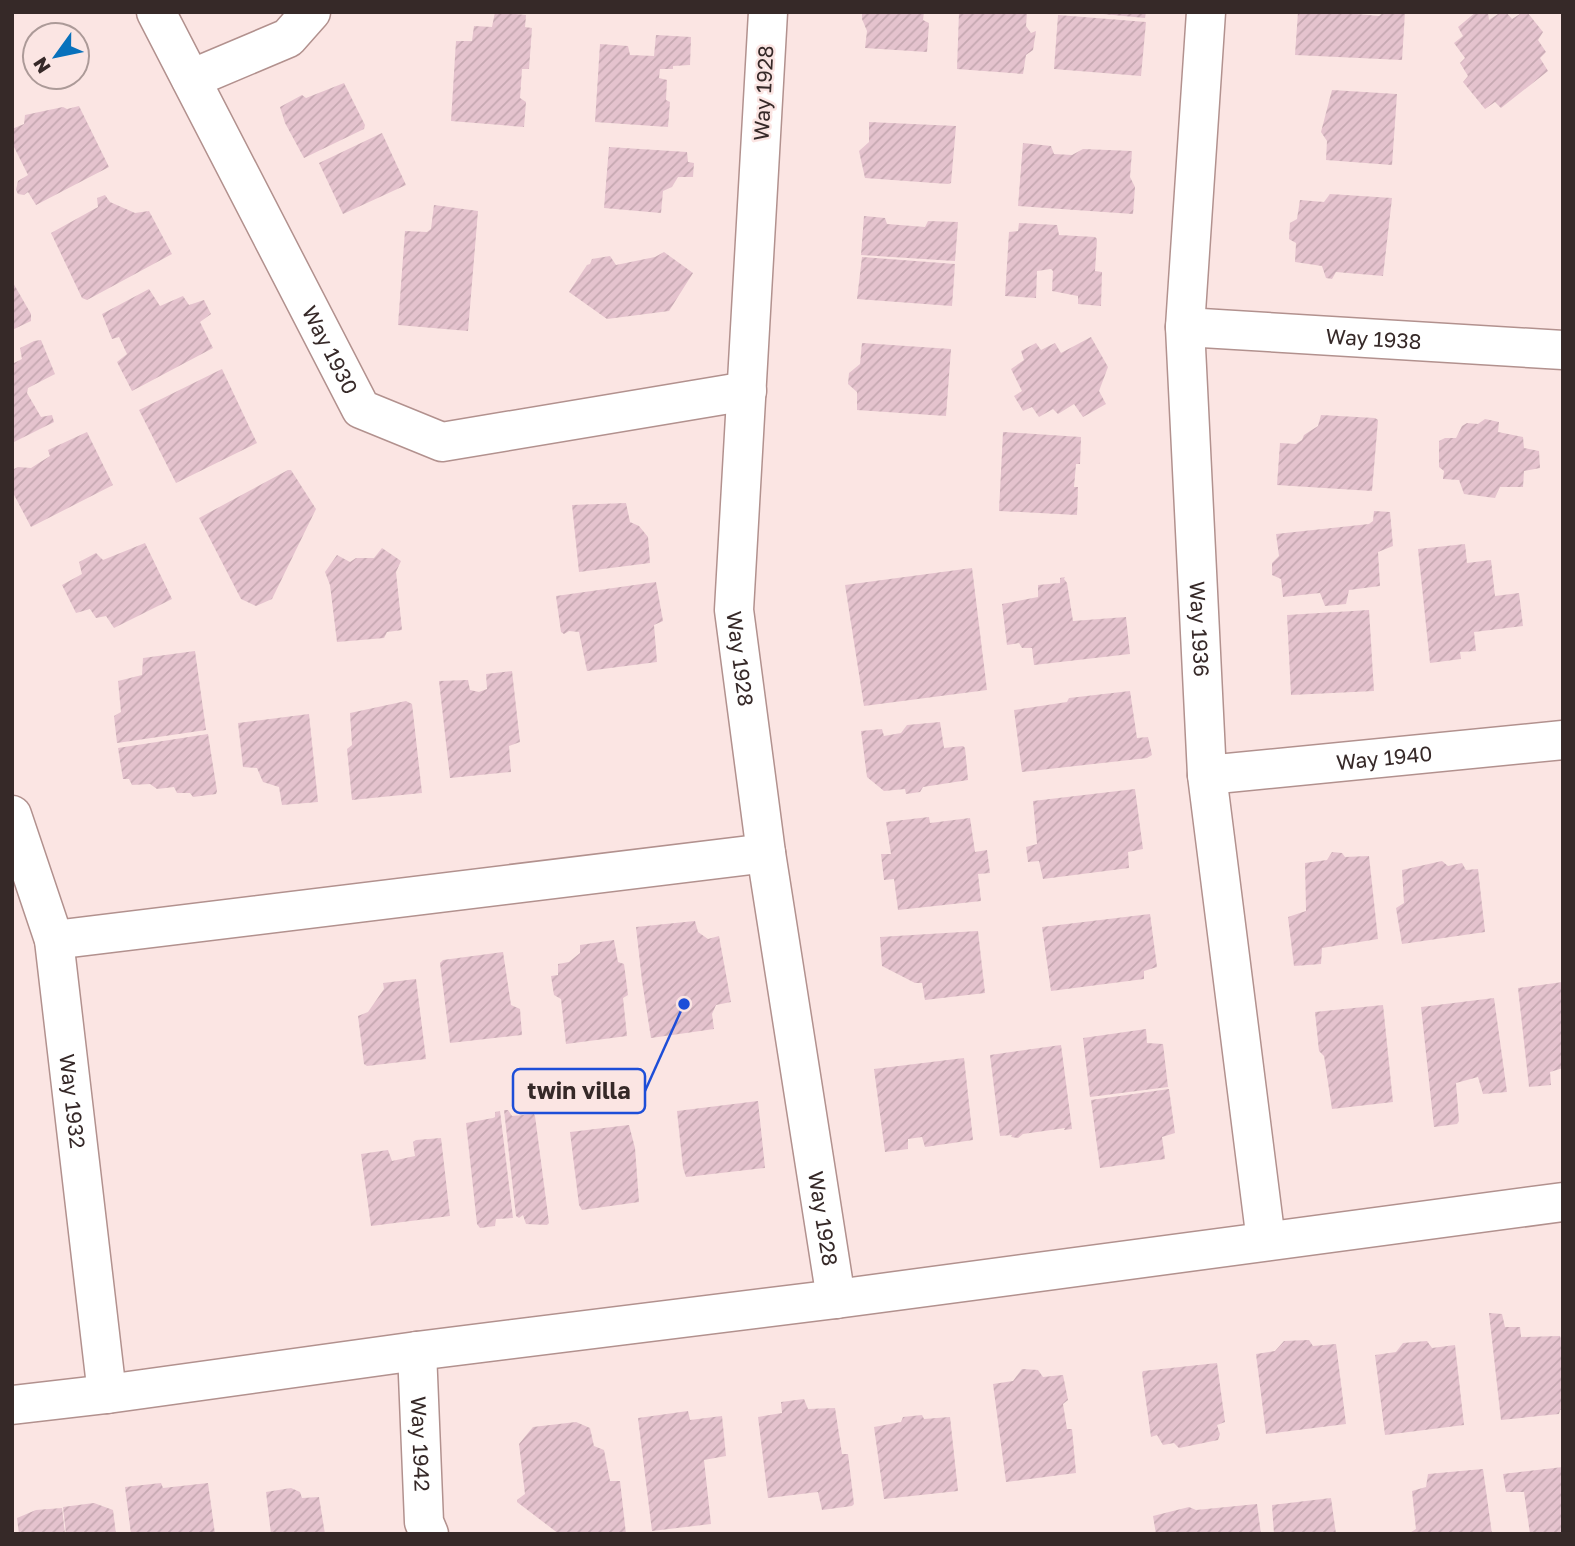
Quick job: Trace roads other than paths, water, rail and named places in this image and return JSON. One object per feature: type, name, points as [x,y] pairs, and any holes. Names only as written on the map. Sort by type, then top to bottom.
[{"type":"street","name":"Way 1930","points":[[156,12],[361,409],[442,442],[747,391]]},
{"type":"street","points":[[191,79],[288,38],[312,12]]},
{"type":"street","name":"Way 1928","points":[[768,12],[734,610],[765,853],[836,1299]]},
{"type":"street","name":"Way 1936","points":[[1206,12],[1185,327],[1207,775],[1266,1241]]},
{"type":"street","name":"Way 1938","points":[[1185,327],[1563,350]]},
{"type":"street","name":"Way 1940","points":[[1207,775],[1563,740]]},
{"type":"street","name":"Way 1932","points":[[12,815],[54,940],[107,1394]]},
{"type":"street","points":[[54,940],[765,853]]},
{"type":"street","points":[[12,1405],[1563,1202]]},
{"type":"street","name":"Way 1942","points":[[417,1351],[424,1522],[429,1534]]},
{"type":"place","name":"twin villa","points":[[684,1004]]}]
